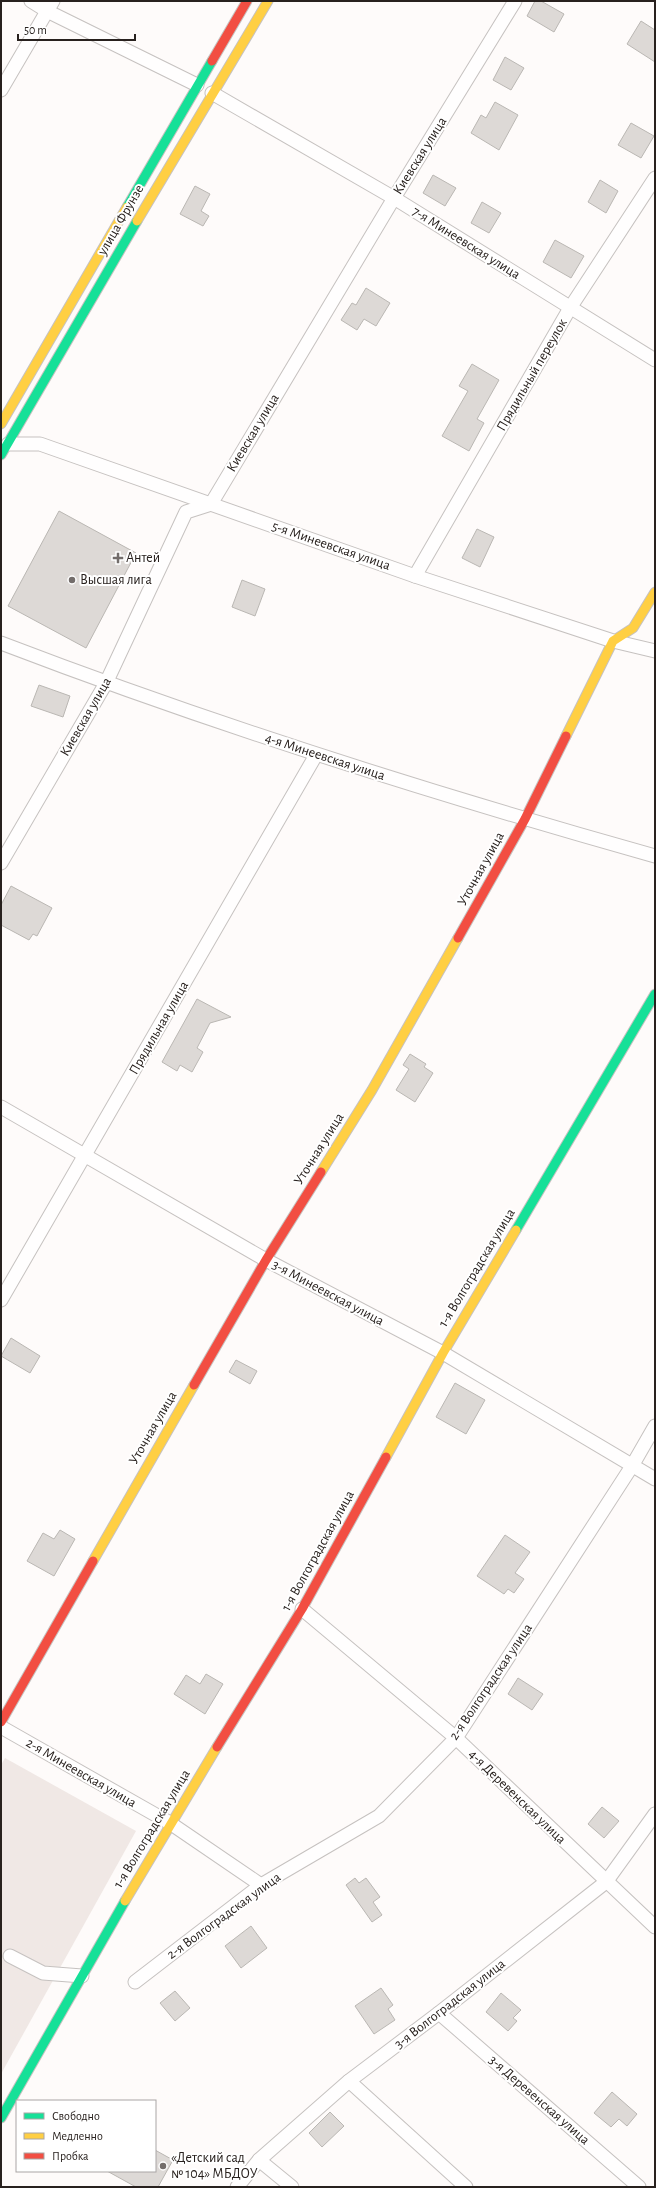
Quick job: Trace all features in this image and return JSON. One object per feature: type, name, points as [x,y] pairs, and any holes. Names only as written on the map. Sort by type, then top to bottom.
[{"type":"main road","name":"улица Фрунзе","points":[[1,424],[196,85],[247,1]]},
{"type":"main road","name":"улица Фрунзе","points":[[1,455],[4,443],[268,1]]},
{"type":"main road","points":[[196,85],[212,93]]},
{"type":"main road","points":[[613,641],[633,628],[655,592]]},
{"type":"main road","name":"Уточная улица","points":[[1,1722],[266,1260],[372,1090],[525,819],[613,641]]},
{"type":"main road","name":"1-я Волгоградская улица","points":[[1,2118],[170,1823],[302,1609],[443,1353],[655,994]]},
{"type":"street","points":[[31,1],[50,6],[196,85]]},
{"type":"street","name":"Киевская улица","points":[[1,863],[106,683],[186,512],[211,504],[394,198],[515,1]]},
{"type":"street","points":[[1,90],[50,6]]},
{"type":"street","name":"7-я Минеевская улица","points":[[212,93],[394,198],[655,360]]},
{"type":"street","name":"Прядильный переулок","points":[[415,576],[570,308],[655,178]]},
{"type":"street","name":"5-я Минеевская улица","points":[[4,443],[40,444],[415,576],[613,641],[655,651]]},
{"type":"street","name":"4-я Минеевская улица","points":[[1,643],[106,683],[316,755],[525,819],[655,856]]},
{"type":"street","name":"Прядильная улица","points":[[1,1300],[316,755]]},
{"type":"street","name":"3-я Минеевская улица","points":[[1,1107],[266,1260],[443,1353],[655,1479]]},
{"type":"street","name":"2-я Волгоградская улица","points":[[135,1982],[261,1885],[379,1816],[456,1738],[632,1466],[655,1426]]},
{"type":"street","name":"4-я Деревенская улица","points":[[302,1609],[456,1738],[655,1927]]},
{"type":"street","name":"2-я Минеевская улица","points":[[1,1727],[170,1823],[261,1885]]},
{"type":"street","name":"3-я Волгоградская улица","points":[[237,2187],[259,2160],[349,2081],[439,2013],[606,1882],[655,1814]]},
{"type":"street","points":[[10,1956],[43,1974],[82,1976]]},
{"type":"street","name":"3-я Деревенская улица","points":[[439,2013],[639,2187]]},
{"type":"street","points":[[349,2081],[466,2187]]},
{"type":"street","points":[[259,2160],[292,2187]]},
{"type":"shaded area","points":[[5,1758],[136,1831],[1,2074],[1,1765]]},
{"type":"building","points":[[535,1],[541,1],[564,14],[554,32],[527,16]]},
{"type":"building","points":[[641,21],[655,30],[655,62],[627,44]]},
{"type":"building","points":[[505,57],[524,68],[511,90],[493,80]]},
{"type":"building","points":[[495,102],[518,115],[499,150],[471,133],[481,115],[486,118]]},
{"type":"building","points":[[631,123],[654,136],[641,158],[618,145]]},
{"type":"building","points":[[433,175],[456,188],[445,206],[423,193]]},
{"type":"building","points":[[600,180],[618,191],[606,213],[588,202]]},
{"type":"building","points":[[195,186],[210,194],[201,211],[209,216],[203,226],[180,214]]},
{"type":"building","points":[[482,202],[501,213],[489,233],[471,223]]},
{"type":"building","points":[[555,240],[584,256],[571,278],[543,262]]},
{"type":"building","points":[[366,288],[390,303],[376,326],[364,319],[357,330],[341,320],[352,303],[356,305]]},
{"type":"building","points":[[472,364],[499,380],[477,419],[484,423],[469,451],[442,436],[468,391],[459,386]]},
{"type":"building","name":"Высшая лига","points":[[59,511],[136,553],[86,648],[8,606]]},
{"type":"building","points":[[477,529],[494,537],[480,567],[462,558]]},
{"type":"building","points":[[242,580],[265,589],[255,616],[232,607]]},
{"type":"building","points":[[39,685],[70,696],[63,717],[31,706]]},
{"type":"building","points":[[11,886],[52,908],[37,936],[33,934],[29,940],[1,925],[1,905]]},
{"type":"building","points":[[197,999],[231,1017],[210,1023],[197,1048],[203,1052],[192,1072],[180,1065],[177,1071],[162,1062]]},
{"type":"building","points":[[410,1054],[426,1064],[424,1067],[433,1073],[415,1102],[396,1090],[409,1069],[403,1065]]},
{"type":"building","points":[[11,1338],[40,1356],[30,1373],[1,1356]]},
{"type":"building","points":[[236,1360],[257,1371],[250,1384],[229,1372]]},
{"type":"building","points":[[455,1383],[485,1400],[466,1434],[436,1417]]},
{"type":"building","points":[[60,1530],[75,1539],[54,1576],[27,1561],[43,1533],[54,1539]]},
{"type":"building","points":[[505,1535],[530,1552],[515,1573],[524,1579],[514,1593],[508,1589],[504,1594],[477,1576]]},
{"type":"building","points":[[206,1674],[223,1684],[205,1714],[174,1694],[186,1675],[200,1684]]},
{"type":"building","points":[[518,1678],[543,1694],[532,1710],[508,1694]]},
{"type":"building","points":[[602,1807],[619,1821],[604,1838],[588,1824]]},
{"type":"building","points":[[355,1878],[359,1883],[366,1878],[380,1897],[373,1902],[382,1915],[372,1922],[346,1885]]},
{"type":"building","points":[[251,1926],[267,1948],[241,1968],[225,1946]]},
{"type":"building","points":[[381,1988],[393,2005],[388,2009],[395,2020],[374,2034],[355,2006]]},
{"type":"building","points":[[175,1991],[190,2008],[175,2021],[160,2003]]},
{"type":"building","points":[[501,1993],[521,2010],[513,2018],[517,2021],[508,2031],[486,2012]]},
{"type":"building","points":[[612,2092],[637,2114],[627,2126],[619,2119],[611,2127],[594,2113]]},
{"type":"building","points":[[330,2112],[344,2126],[322,2147],[309,2133]]},
{"type":"building","name":"«Детский сад № 104» МБДОУ","points":[[156,2151],[173,2160],[158,2187],[136,2187],[109,2172],[156,2172]]},
{"type":"traffic: fast","points":[[127,207],[212,61]]},
{"type":"traffic: fast","points":[[1,455],[137,221]]},
{"type":"traffic: fast","points":[[516,1230],[655,994]]},
{"type":"traffic: fast","points":[[1,2118],[125,1901]]},
{"type":"traffic: slow","points":[[137,221],[268,1]]},
{"type":"traffic: slow","points":[[1,424],[127,207]]},
{"type":"traffic: slow","points":[[566,736],[613,641],[633,628],[655,592]]},
{"type":"traffic: slow","points":[[321,1172],[372,1090],[458,938]]},
{"type":"traffic: slow","points":[[386,1457],[443,1353],[516,1230]]},
{"type":"traffic: slow","points":[[93,1561],[194,1385]]},
{"type":"traffic: slow","points":[[125,1901],[217,1747]]},
{"type":"traffic: jam","points":[[212,61],[247,1]]},
{"type":"traffic: jam","points":[[458,938],[525,819],[566,736]]},
{"type":"traffic: jam","points":[[194,1385],[266,1260],[321,1172]]},
{"type":"traffic: jam","points":[[217,1747],[302,1609],[386,1457]]},
{"type":"traffic: jam","points":[[1,1722],[93,1561]]},
{"type":"place","name":"Антей","points":[[118,558]]},
{"type":"place","name":"Высшая лига","points":[[72,580]]},
{"type":"place","name":"«Детский сад № 104» МБДОУ","points":[[163,2166]]}]
